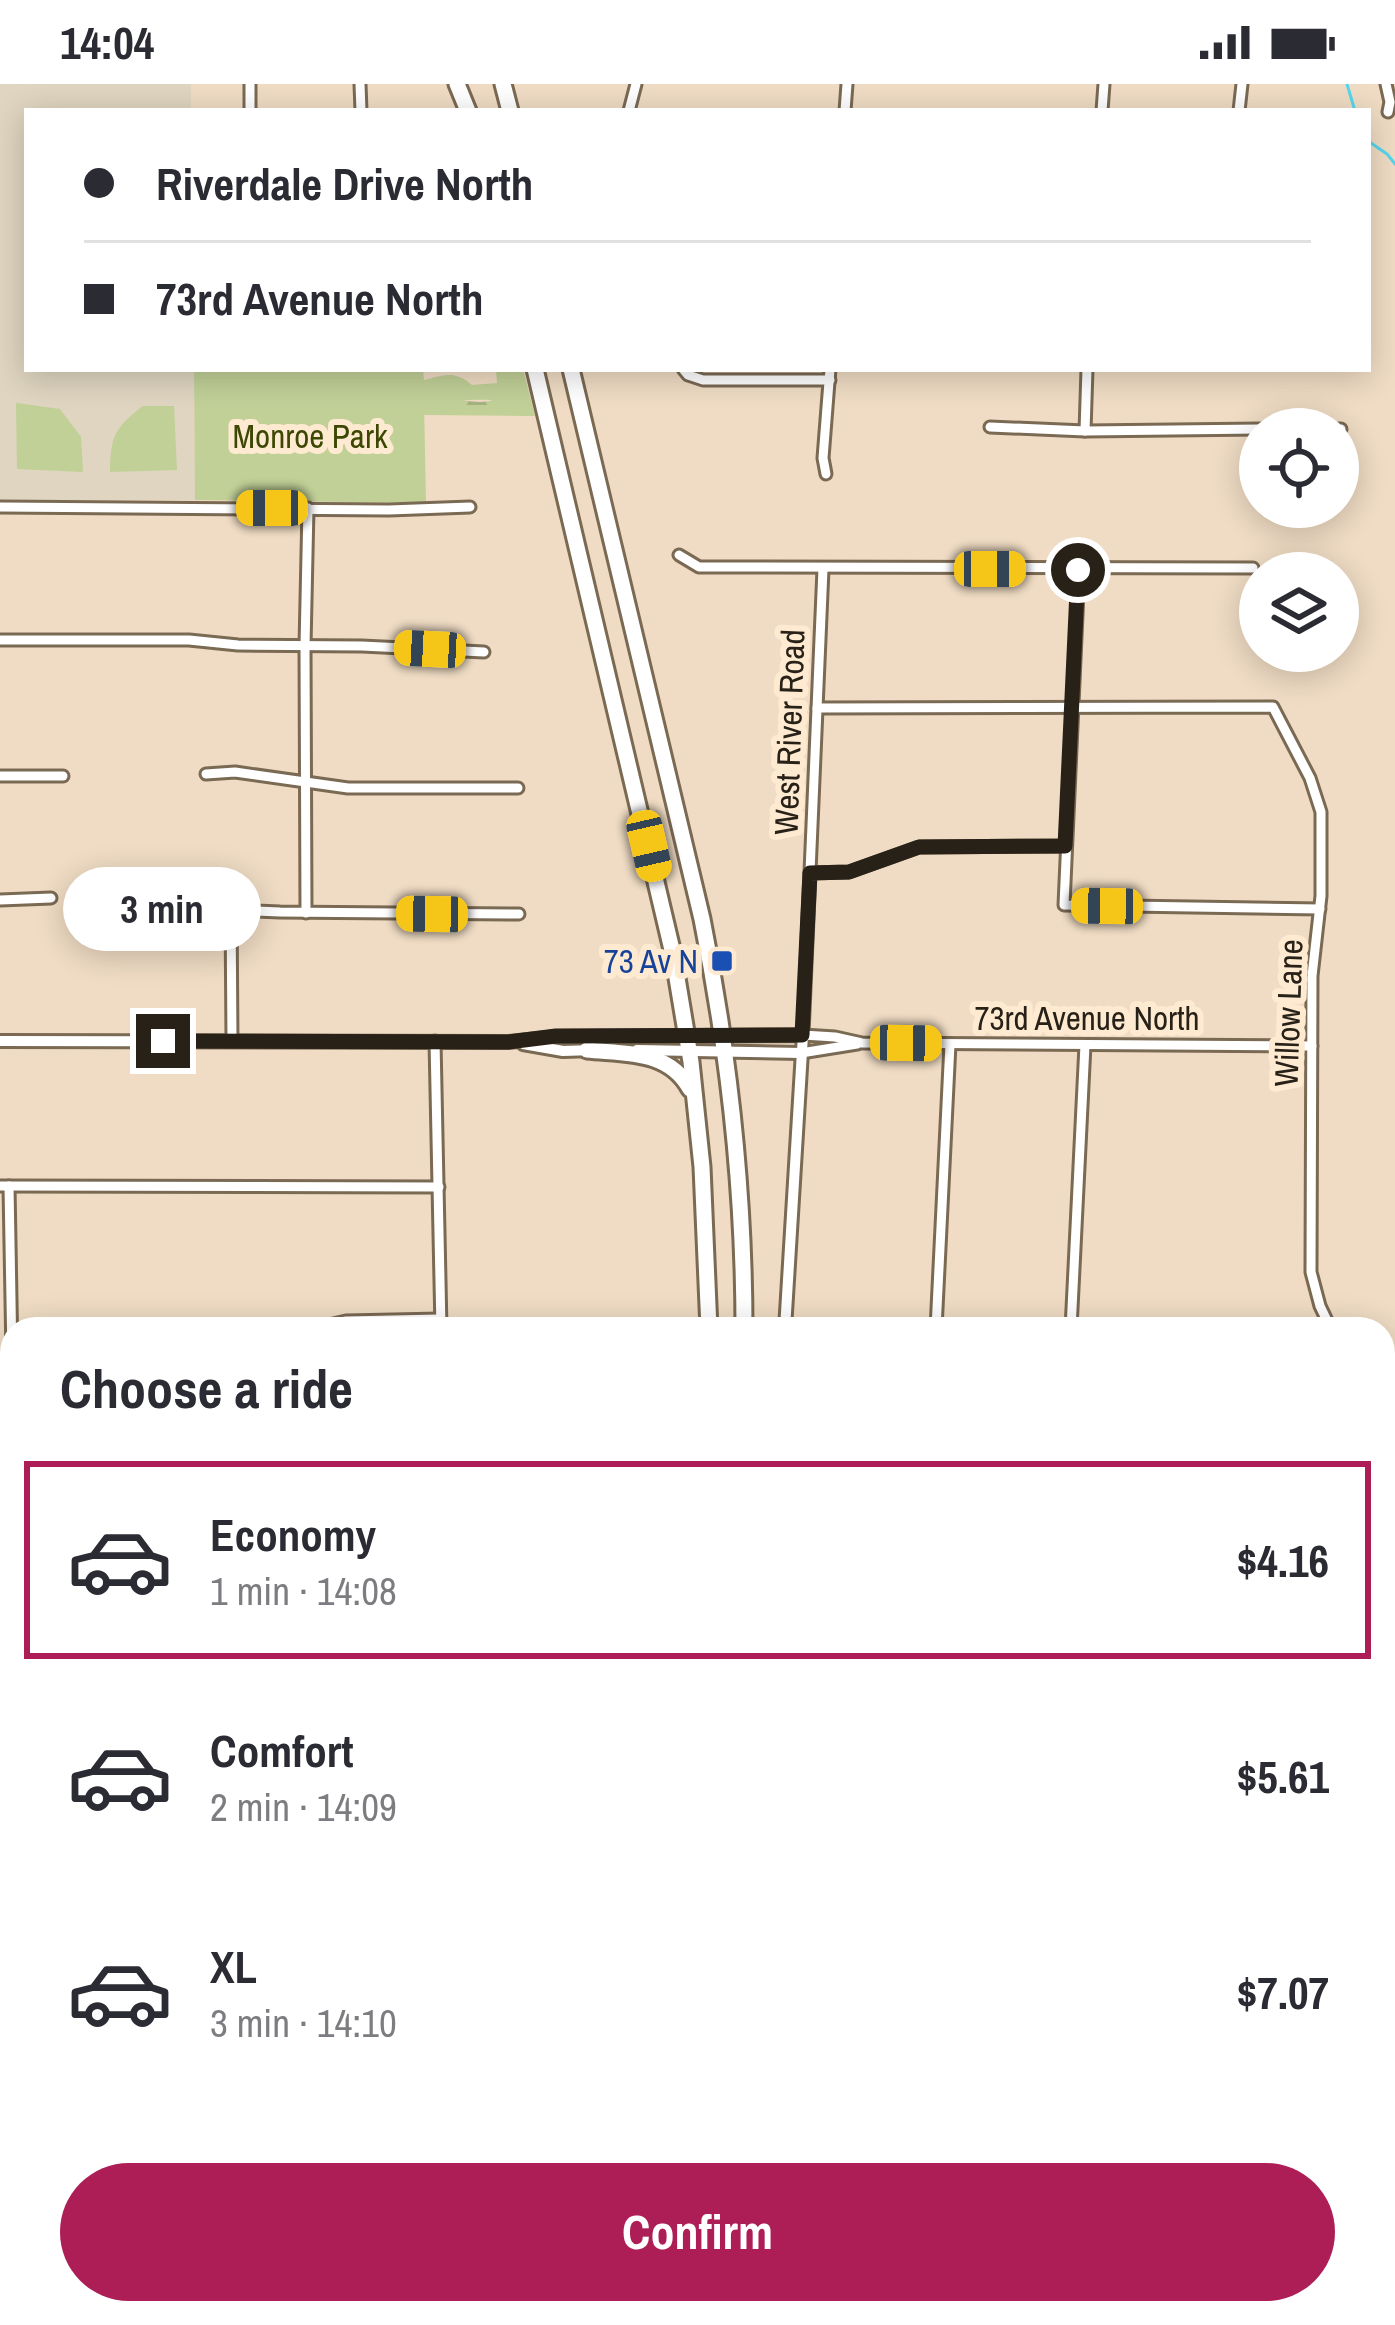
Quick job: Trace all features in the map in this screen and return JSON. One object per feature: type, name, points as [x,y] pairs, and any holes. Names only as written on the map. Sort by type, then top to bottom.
[{"type":"highway","points":[[536,372],[668,927],[695,1099],[706,1213],[709,1317]]},
{"type":"highway","points":[[572,372],[697,896],[724,1043],[739,1188],[744,1317]]},
{"type":"highway","points":[[587,1050],[666,1063],[681,1074],[695,1099]]},
{"type":"street","points":[[1386,84],[1388,112]]},
{"type":"street","points":[[685,372],[704,380],[830,375],[823,458],[826,474]]},
{"type":"street","points":[[1085,431],[1087,372]]},
{"type":"street","points":[[990,428],[1239,429]]},
{"type":"street","points":[[0,507],[470,507]]},
{"type":"street","points":[[306,913],[308,508]]},
{"type":"street","points":[[679,555],[699,567],[1239,568]]},
{"type":"street","name":"West River Road","points":[[786,1317],[823,569]]},
{"type":"street","points":[[1078,570],[1064,905],[1320,909]]},
{"type":"street","points":[[0,640],[189,640],[484,652]]},
{"type":"street","points":[[817,708],[1073,706]]},
{"type":"street","name":"Willow Lane","points":[[1073,706],[1273,707],[1317,795],[1322,830],[1313,960],[1311,1272],[1325,1317]]},
{"type":"street","points":[[206,774],[235,772],[348,788],[518,788]]},
{"type":"street","points":[[0,776],[63,776]]},
{"type":"street","points":[[810,873],[849,872],[919,847],[1065,846]]},
{"type":"street","points":[[0,900],[51,898]]},
{"type":"street","points":[[232,1041],[225,906],[306,913],[519,914]]},
{"type":"street","name":"73rd Avenue North","points":[[0,1041],[508,1042],[556,1036],[724,1043],[802,1035],[950,1044],[1312,1046]]},
{"type":"street","points":[[435,1041],[441,1317]]},
{"type":"street","name":"73rd Avenue North","points":[[508,1042],[563,1051],[688,1043]]},
{"type":"street","name":"73rd Avenue North","points":[[724,1043],[802,1053],[862,1042]]},
{"type":"street","points":[[937,1317],[950,1044]]},
{"type":"street","points":[[1072,1317],[1085,1045]]},
{"type":"street","points":[[9,1317],[5,1186],[439,1187]]},
{"type":"shaded area","points":[[0,84],[191,84],[191,108],[24,108],[24,372],[194,372],[195,500],[0,500]]},
{"type":"green space","name":"Monroe Park","points":[[194,372],[423,372],[424,380],[455,376],[472,385],[497,383],[496,372],[524,372],[535,416],[524,416],[523,404],[511,402],[424,401],[426,503],[195,500]]},
{"type":"green space","points":[[507,393],[524,404],[524,416],[424,415],[424,401],[487,402]]},
{"type":"green space","points":[[16,403],[60,409],[81,437],[83,472],[17,469]]},
{"type":"green space","points":[[143,406],[174,406],[177,470],[110,472],[116,434]]},
{"type":"waterway","points":[[1347,84],[1354,108]]},
{"type":"waterway","points":[[1371,143],[1395,164]]},
{"type":"place","name":"73 Av N","points":[[722,961]]},
{"type":"route","points":[[163,1041],[508,1042],[556,1036],[802,1035],[810,873],[849,872],[919,847],[1065,846],[1078,570]]}]
